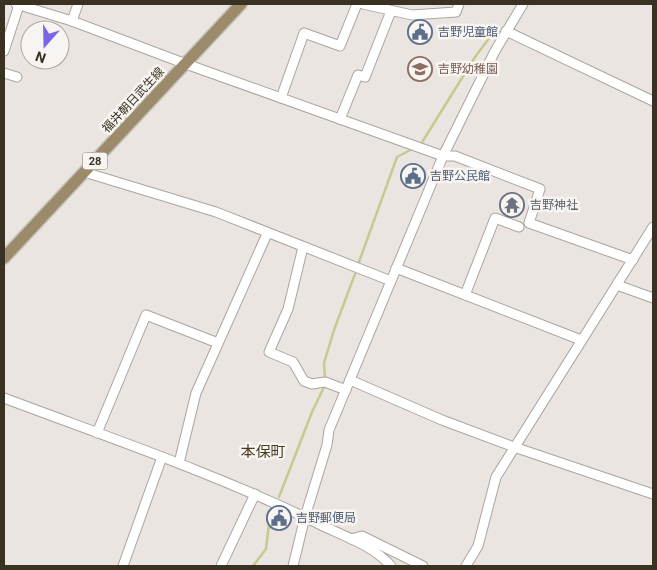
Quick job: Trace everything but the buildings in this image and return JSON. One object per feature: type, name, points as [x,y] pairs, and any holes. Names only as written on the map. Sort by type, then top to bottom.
[{"type":"main road","name":"福井朝日武生線","points":[[4,258],[241,4]]},
{"type":"street","points":[[4,51],[17,4],[72,21],[443,156],[454,156],[540,189],[529,222],[633,260]]},
{"type":"street","points":[[72,21],[78,4]]},
{"type":"street","points":[[281,98],[304,33],[340,46],[357,4]]},
{"type":"street","points":[[363,4],[412,16],[456,12],[459,4]]},
{"type":"street","points":[[294,566],[305,517],[327,445],[328,430],[443,156],[506,31],[523,4]]},
{"type":"street","points":[[340,119],[358,75],[365,77],[392,11]]},
{"type":"street","points":[[506,31],[653,101]]},
{"type":"street","points":[[4,73],[17,77]]},
{"type":"street","points":[[84,172],[216,212],[267,234],[391,281]]},
{"type":"street","points":[[465,295],[495,218],[519,228]]},
{"type":"street","points":[[466,566],[478,546],[496,477],[653,227]]},
{"type":"street","points":[[179,463],[196,393],[267,234]]},
{"type":"street","points":[[303,247],[288,309],[269,352],[293,362],[304,380],[312,384],[325,382],[346,390]]},
{"type":"street","points":[[396,268],[581,340]]},
{"type":"street","points":[[617,285],[653,298]]},
{"type":"street","points":[[97,433],[146,315],[218,343]]},
{"type":"street","points":[[350,380],[442,420],[514,447],[653,494]]},
{"type":"street","points":[[4,398],[179,463],[255,494],[367,547],[391,566]]},
{"type":"street","points":[[124,566],[162,457]]},
{"type":"street","points":[[221,566],[255,494]]},
{"type":"street","points":[[350,539],[362,536],[423,566]]},
{"type":"waterway","points":[[419,145],[475,57],[490,37],[499,31]]},
{"type":"waterway","points":[[359,262],[397,157],[414,148]]},
{"type":"waterway","points":[[325,379],[324,363],[355,274]]},
{"type":"waterway","points":[[279,497],[312,412],[325,385]]},
{"type":"waterway","points":[[253,566],[266,549],[269,524],[274,510]]},
{"type":"place","name":"吉野児童館","points":[[420,32]]},
{"type":"place","name":"吉野幼稚園","points":[[420,69]]},
{"type":"place","name":"吉野公民館","points":[[413,176]]},
{"type":"place","name":"吉野神社","points":[[512,205]]},
{"type":"place","name":"吉野郵便局","points":[[279,518]]},
{"type":"district","name":"本保町","points":[[263,452]]}]
